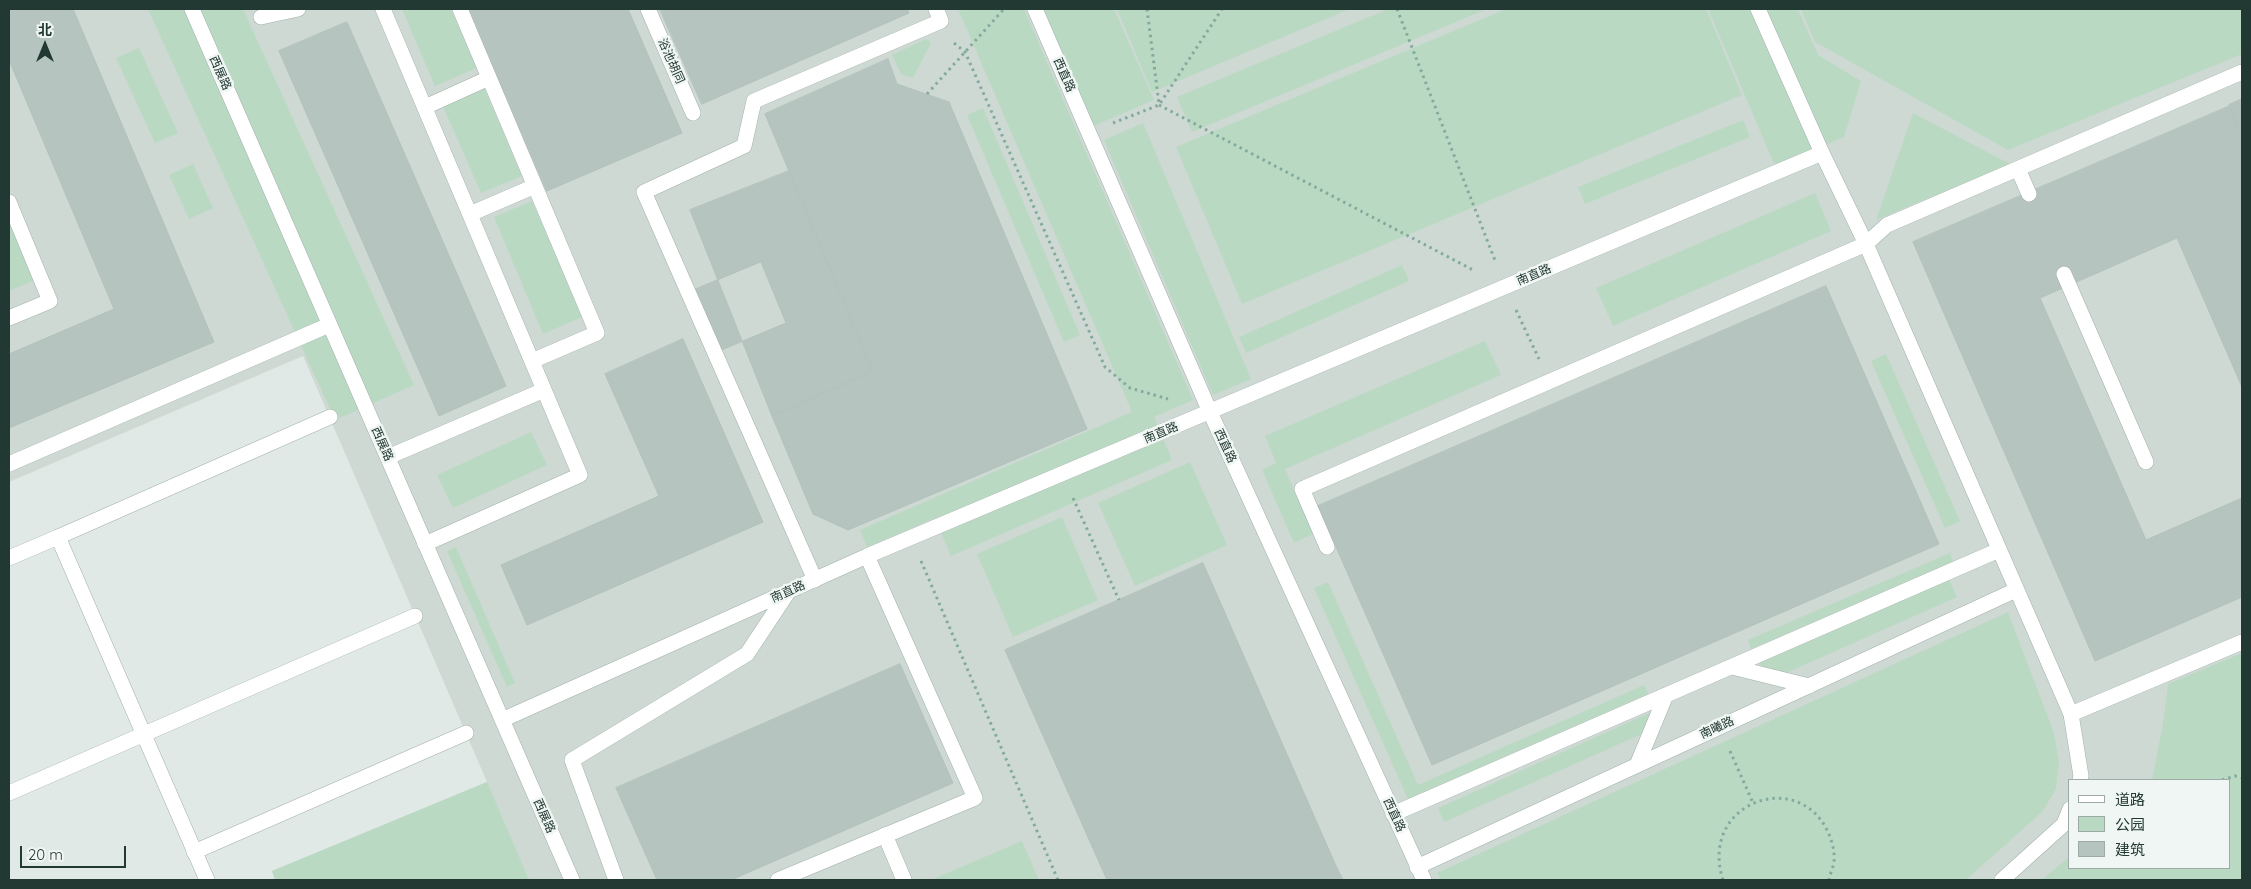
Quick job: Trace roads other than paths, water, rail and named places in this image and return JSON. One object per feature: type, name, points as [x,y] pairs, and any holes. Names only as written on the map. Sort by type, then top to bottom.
[{"type":"street","name":"西展路","points":[[192,9],[572,880]]},
{"type":"street","points":[[261,18],[298,9]]},
{"type":"street","points":[[383,9],[580,475],[425,544]]},
{"type":"street","points":[[460,9],[597,333],[532,361]]},
{"type":"street","name":"浴池胡同","points":[[648,9],[693,112]]},
{"type":"street","points":[[815,580],[644,192],[744,146],[754,101],[941,21],[936,9]]},
{"type":"street","name":"西直路","points":[[1035,9],[1210,412],[1420,874]]},
{"type":"street","points":[[1758,9],[1822,153],[1866,244],[2071,714],[2080,779]]},
{"type":"street","points":[[1327,547],[1302,489],[1549,380],[1866,244],[1887,225],[2242,72]]},
{"type":"street","points":[[425,107],[489,78]]},
{"type":"street","name":"南直路","points":[[502,720],[868,556],[1822,153]]},
{"type":"street","points":[[2018,169],[2029,194]]},
{"type":"street","points":[[470,214],[535,186]]},
{"type":"street","points":[[9,202],[50,301],[9,318]]},
{"type":"street","points":[[2064,274],[2146,462]]},
{"type":"street","points":[[9,464],[329,325]]},
{"type":"street","points":[[388,458],[544,390]]},
{"type":"street","points":[[9,558],[330,417]]},
{"type":"street","points":[[58,537],[207,880]]},
{"type":"street","points":[[1393,814],[1999,550]]},
{"type":"street","points":[[778,880],[975,798],[868,556]]},
{"type":"street","name":"南曦路","points":[[1420,874],[1637,765],[2016,590]]},
{"type":"street","points":[[616,880],[572,760],[747,654],[788,592]]},
{"type":"street","points":[[9,793],[415,616]]},
{"type":"street","points":[[2071,714],[2242,642]]},
{"type":"street","points":[[1732,666],[1809,686]]},
{"type":"street","points":[[1637,765],[1666,696]]},
{"type":"street","points":[[194,852],[466,733]]},
{"type":"street","points":[[2002,880],[2064,824],[2068,814]]},
{"type":"street","points":[[885,835],[904,880]]}]
